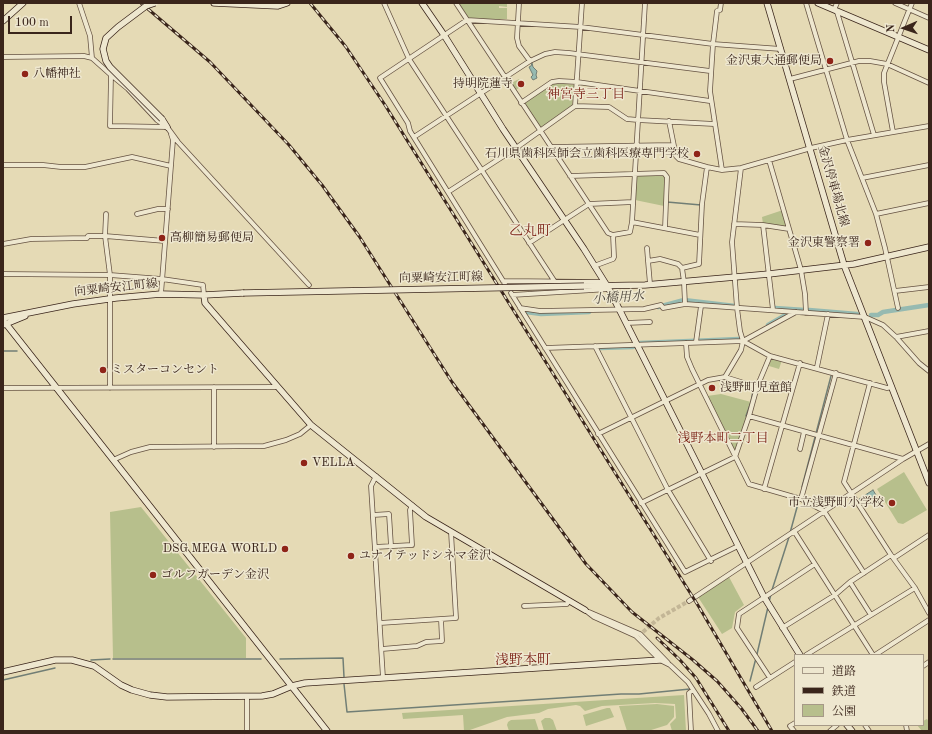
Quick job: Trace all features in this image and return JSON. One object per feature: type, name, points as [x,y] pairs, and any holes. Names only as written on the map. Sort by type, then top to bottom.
[{"type":"street","points":[[79,3],[90,36],[92,58]]},
{"type":"street","points":[[155,3],[146,6],[106,38],[103,49],[106,61],[110,67],[162,119],[178,142],[308,284]]},
{"type":"street","points":[[214,3],[287,3]]},
{"type":"street","points":[[384,3],[410,59],[446,117],[555,282]]},
{"type":"street","points":[[422,3],[564,219],[620,309],[746,563],[782,628],[799,654]]},
{"type":"street","points":[[456,3],[608,233],[613,235],[630,232],[632,222],[645,3]]},
{"type":"street","points":[[519,3],[517,38],[519,46],[530,61]]},
{"type":"street","points":[[575,106],[582,3]]},
{"type":"street","points":[[721,3],[720,10],[717,11],[713,44],[710,71],[710,101],[722,170]]},
{"type":"street","name":"金沢停車場北線","points":[[768,3],[844,265],[929,483]]},
{"type":"street","points":[[806,3],[847,140],[876,214],[896,291],[898,308]]},
{"type":"street","points":[[818,3],[929,50]]},
{"type":"street","points":[[837,3],[836,11],[874,135]]},
{"type":"street","points":[[895,3],[929,18]]},
{"type":"street","points":[[893,132],[884,82],[884,72],[912,3]]},
{"type":"street","points":[[3,21],[20,4]]},
{"type":"street","points":[[606,285],[555,282],[504,283],[414,138],[408,123],[380,78],[467,20],[581,27],[713,44],[781,49]]},
{"type":"street","points":[[414,138],[530,61],[545,54],[555,52],[710,71]]},
{"type":"street","points":[[3,56],[84,56],[92,58],[128,89],[157,120],[167,127],[173,140],[162,294]]},
{"type":"street","points":[[790,79],[852,62],[870,61],[888,64],[929,83]]},
{"type":"street","points":[[111,75],[110,126],[167,127]]},
{"type":"street","points":[[521,103],[552,82],[577,82],[710,101]]},
{"type":"street","points":[[448,192],[516,148],[575,106],[608,107],[627,118],[638,120],[714,124]]},
{"type":"street","points":[[669,121],[673,145],[676,156],[679,159],[722,170],[741,168],[811,148],[847,140],[929,126]]},
{"type":"street","points":[[551,147],[673,145]]},
{"type":"street","points":[[3,165],[43,165],[61,167],[85,166],[132,157],[171,166]]},
{"type":"street","points":[[769,160],[801,270],[805,294],[806,313]]},
{"type":"street","points":[[862,178],[929,165]]},
{"type":"street","points":[[682,268],[699,264],[702,204],[707,167]]},
{"type":"street","points":[[725,377],[741,350],[743,341],[737,308],[732,242],[741,168]]},
{"type":"street","points":[[570,176],[664,173],[667,177],[665,228]]},
{"type":"street","points":[[529,243],[589,204],[633,202]]},
{"type":"street","points":[[876,214],[929,203]]},
{"type":"street","points":[[137,214],[158,209],[168,209]]},
{"type":"street","points":[[106,214],[106,236],[110,275],[110,388]]},
{"type":"street","points":[[632,222],[700,235]]},
{"type":"street","points":[[734,224],[763,225],[789,229]]},
{"type":"street","points":[[763,225],[773,310]]},
{"type":"street","points":[[594,266],[613,259],[613,235]]},
{"type":"street","points":[[3,244],[31,239],[87,238],[88,236],[165,241]]},
{"type":"street","name":"向粟崎安江町線","points":[[4,322],[38,311],[73,304],[162,294],[204,295],[584,286],[650,284],[735,278],[844,265],[929,247]]},
{"type":"street","points":[[647,248],[650,284]]},
{"type":"street","points":[[648,261],[660,259],[678,264],[682,268],[685,304]]},
{"type":"street","points":[[3,274],[110,275],[162,279],[203,285],[205,303],[311,425],[426,517],[585,610],[594,617],[636,636],[660,660],[670,665]]},
{"type":"street","points":[[606,285],[511,294],[685,572],[738,546]]},
{"type":"street","points":[[896,291],[929,287]]},
{"type":"street","points":[[520,308],[540,311],[644,309],[660,304],[663,308],[685,304],[865,317],[883,325],[919,363],[929,370]]},
{"type":"street","points":[[696,342],[701,306]]},
{"type":"street","points":[[545,348],[638,346],[696,342],[743,341],[796,312]]},
{"type":"street","points":[[816,367],[828,314]]},
{"type":"street","points":[[4,322],[327,731]]},
{"type":"street","points":[[626,323],[650,322]]},
{"type":"street","points":[[896,337],[929,331]]},
{"type":"street","points":[[743,341],[770,356],[816,367],[887,388],[892,387]]},
{"type":"street","points":[[686,343],[687,357],[749,484],[801,499],[824,512],[864,573]]},
{"type":"street","points":[[595,346],[668,490],[710,561]]},
{"type":"street","points":[[641,503],[735,457],[757,387],[770,356]]},
{"type":"street","points":[[764,489],[800,363]]},
{"type":"street","points":[[801,499],[836,373]]},
{"type":"street","points":[[598,434],[708,380],[725,377],[757,387]]},
{"type":"street","points":[[870,383],[844,482],[892,557],[915,588],[929,613]]},
{"type":"street","points":[[214,387],[214,447]]},
{"type":"street","points":[[3,388],[277,387]]},
{"type":"street","points":[[749,416],[903,459]]},
{"type":"street","points":[[113,460],[131,452],[150,448],[259,447],[278,443],[300,434],[311,425]]},
{"type":"street","points":[[800,449],[804,432]]},
{"type":"street","points":[[689,601],[903,459],[929,444]]},
{"type":"street","points":[[376,476],[371,486],[383,678]]},
{"type":"street","points":[[375,547],[412,545],[410,510],[412,506]]},
{"type":"street","points":[[373,515],[389,514],[391,546]]},
{"type":"street","points":[[794,531],[873,654]]},
{"type":"street","points":[[380,623],[456,618],[451,532]]},
{"type":"street","points":[[782,628],[835,595],[850,582],[864,573],[929,535]]},
{"type":"street","points":[[770,678],[737,628],[736,625],[739,614],[815,564]]},
{"type":"street","points":[[850,582],[871,615]]},
{"type":"street","points":[[808,654],[915,588]]},
{"type":"street","points":[[524,606],[566,604],[569,601]]},
{"type":"street","points":[[585,610],[642,633],[670,665],[688,682],[718,731]]},
{"type":"street","points":[[382,649],[417,646],[426,642],[442,641],[441,619]]},
{"type":"street","points":[[876,654],[929,620]]},
{"type":"street","points":[[3,672],[55,660],[72,660],[94,666],[126,687],[150,695],[167,697],[247,696],[273,694],[292,686],[305,683],[660,660]]},
{"type":"street","points":[[756,687],[794,663]]},
{"type":"street","points":[[691,731],[688,693],[693,690]]},
{"type":"street","points":[[247,696],[247,731]]},
{"type":"street","points":[[794,724],[790,726],[794,731]]},
{"type":"green space","points":[[458,3],[507,3],[507,7],[499,6],[499,8],[507,8],[507,19],[468,19]]},
{"type":"green space","points":[[509,79],[513,82],[519,79],[524,84],[516,90]]},
{"type":"green space","points":[[556,83],[574,85],[572,107],[539,129],[523,104],[550,84]]},
{"type":"green space","points":[[663,174],[666,177],[664,206],[635,200],[635,180],[638,175]]},
{"type":"green space","points":[[783,210],[788,228],[763,224],[762,217]]},
{"type":"green space","points":[[771,359],[782,360],[779,369],[769,366]]},
{"type":"green space","points":[[721,394],[751,402],[736,451],[734,451],[707,396]]},
{"type":"green space","points":[[904,472],[927,510],[903,524],[898,523],[877,489]]},
{"type":"green space","name":"ゴルフガーデン金沢","points":[[141,507],[246,638],[246,658],[113,658],[110,512]]},
{"type":"green space","points":[[729,577],[744,605],[735,612],[732,628],[722,634],[698,597]]},
{"type":"green space","points":[[684,695],[686,731],[672,731],[670,724],[676,718],[675,704],[655,703],[602,706],[585,711],[580,706],[576,705],[548,709],[539,713],[507,717],[467,731],[464,731],[463,715],[403,719],[402,713]]},
{"type":"green space","points":[[657,704],[674,706],[674,717],[667,725],[648,731],[627,731],[619,706]]},
{"type":"green space","points":[[610,708],[614,717],[586,726],[583,715]]},
{"type":"green space","points":[[545,718],[550,718],[553,720],[557,731],[544,731],[541,721]]},
{"type":"green space","points":[[535,719],[539,731],[509,731],[507,725],[511,720]]},
{"type":"green space","points":[[927,719],[929,722],[929,731],[922,731],[918,726],[924,726],[924,720]]},
{"type":"water","points":[[532,63],[533,67],[537,71],[537,78],[533,80],[531,77],[533,75],[529,67]]},
{"type":"water","points":[[873,490],[876,495],[863,504],[859,499]]},
{"type":"waterway","points":[[667,202],[701,205]]},
{"type":"waterway","name":"小橋用水","points":[[658,307],[684,300],[735,306]]},
{"type":"waterway","name":"小橋用水","points":[[871,315],[929,305]]},
{"type":"waterway","name":"小橋用水","points":[[775,308],[805,310]]},
{"type":"waterway","name":"小橋用水","points":[[809,310],[857,314]]},
{"type":"waterway","name":"小橋用水","points":[[526,312],[541,314],[589,312]]},
{"type":"waterway","points":[[768,325],[789,313]]},
{"type":"waterway","points":[[640,343],[739,339]]},
{"type":"waterway","points":[[600,348],[633,347]]},
{"type":"waterway","points":[[3,351],[17,351]]},
{"type":"waterway","points":[[802,487],[831,376]]},
{"type":"waterway","points":[[718,380],[753,389],[751,402],[746,416]]},
{"type":"waterway","points":[[790,533],[799,500]]},
{"type":"waterway","points":[[772,590],[789,537]]},
{"type":"waterway","points":[[769,602],[771,594]]},
{"type":"waterway","points":[[757,654],[768,607]]},
{"type":"waterway","points":[[280,659],[343,658],[344,677]]},
{"type":"waterway","points":[[750,681],[756,658]]},
{"type":"waterway","points":[[91,660],[110,659]]},
{"type":"waterway","points":[[113,659],[261,659]]},
{"type":"waterway","points":[[3,680],[55,668]]},
{"type":"waterway","points":[[344,684],[347,712],[639,694],[690,689]]},
{"type":"tunnel","points":[[643,632],[659,618],[689,601]]},
{"type":"railway","points":[[141,3],[210,62],[289,145],[322,185],[359,236],[452,382],[586,564],[632,612],[717,681],[741,708],[758,731]]},
{"type":"railway","points":[[310,3],[346,47],[385,105],[699,607],[772,731]]},
{"type":"railway","points":[[657,638],[696,678],[729,731]]},
{"type":"place","name":"金沢東大通郵便局","points":[[830,61]]},
{"type":"place","name":"八幡神社","points":[[25,74]]},
{"type":"place","name":"持明院蓮寺","points":[[521,84]]},
{"type":"place","name":"石川県歯科医師会立歯科医療専門学校","points":[[697,154]]},
{"type":"place","name":"高柳簡易郵便局","points":[[162,238]]},
{"type":"place","name":"金沢東警察署","points":[[868,243]]},
{"type":"place","name":"ミスターコンセント","points":[[103,370]]},
{"type":"place","name":"浅野町児童館","points":[[712,388]]},
{"type":"place","name":"VELLA","points":[[304,463]]},
{"type":"place","name":"市立浅野町小学校","points":[[892,503]]},
{"type":"place","name":"DSG MEGA WORLD","points":[[285,549]]},
{"type":"place","name":"ユナイテッドシネマ金沢","points":[[351,556]]},
{"type":"place","name":"ゴルフガーデン金沢","points":[[153,575]]},
{"type":"district","name":"神宮寺三丁目","points":[[586,95]]},
{"type":"district","name":"乙丸町","points":[[530,231]]},
{"type":"district","name":"浅野本町二丁目","points":[[723,439]]},
{"type":"district","name":"浅野本町","points":[[523,660]]}]
